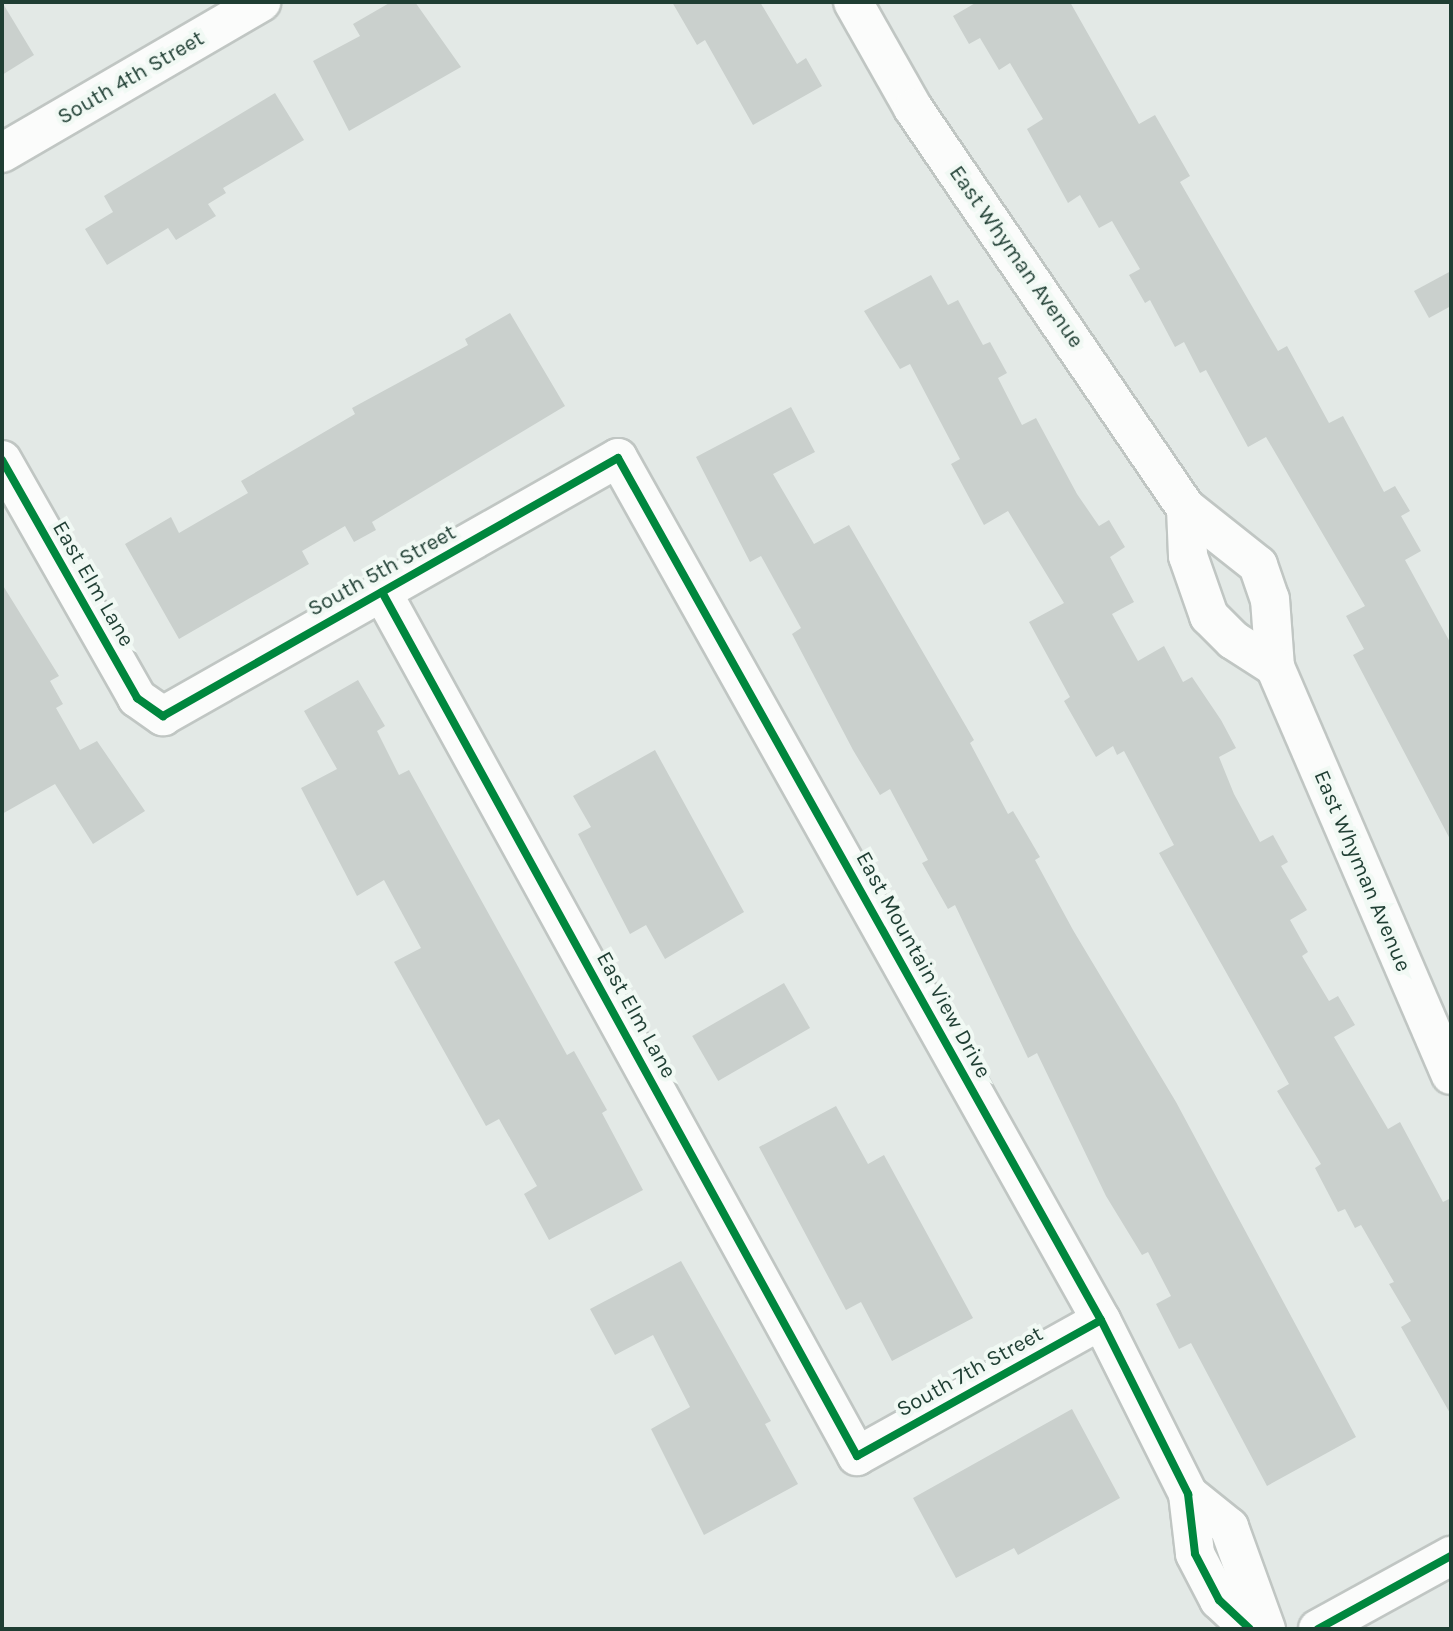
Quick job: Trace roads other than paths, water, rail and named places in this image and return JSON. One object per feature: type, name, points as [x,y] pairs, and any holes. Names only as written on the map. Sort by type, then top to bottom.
[{"type":"street","name":"South 4th Street","points":[[2,153],[261,2]]},
{"type":"street","name":"East Whyman Avenue","points":[[853,2],[913,108],[1186,508],[1258,565],[1270,599],[1275,667],[1451,1075]]},
{"type":"street","name":"South 5th Street","points":[[163,716],[618,458]]},
{"type":"street","name":"East Mountain View Drive","points":[[618,458],[1101,1320],[1188,1494]]},
{"type":"street","name":"East Elm Lane","points":[[2,460],[137,698],[163,716]]},
{"type":"street","points":[[1186,508],[1188,556],[1209,616],[1233,640],[1275,667]]},
{"type":"street","name":"East Elm Lane","points":[[382,592],[857,1456]]},
{"type":"street","name":"South 7th Street","points":[[857,1456],[1101,1320]]},
{"type":"street","points":[[1188,1494],[1195,1554],[1219,1600],[1250,1629]]},
{"type":"street","points":[[1188,1494],[1229,1527],[1266,1629]]},
{"type":"street","points":[[1318,1629],[1451,1556]]}]
